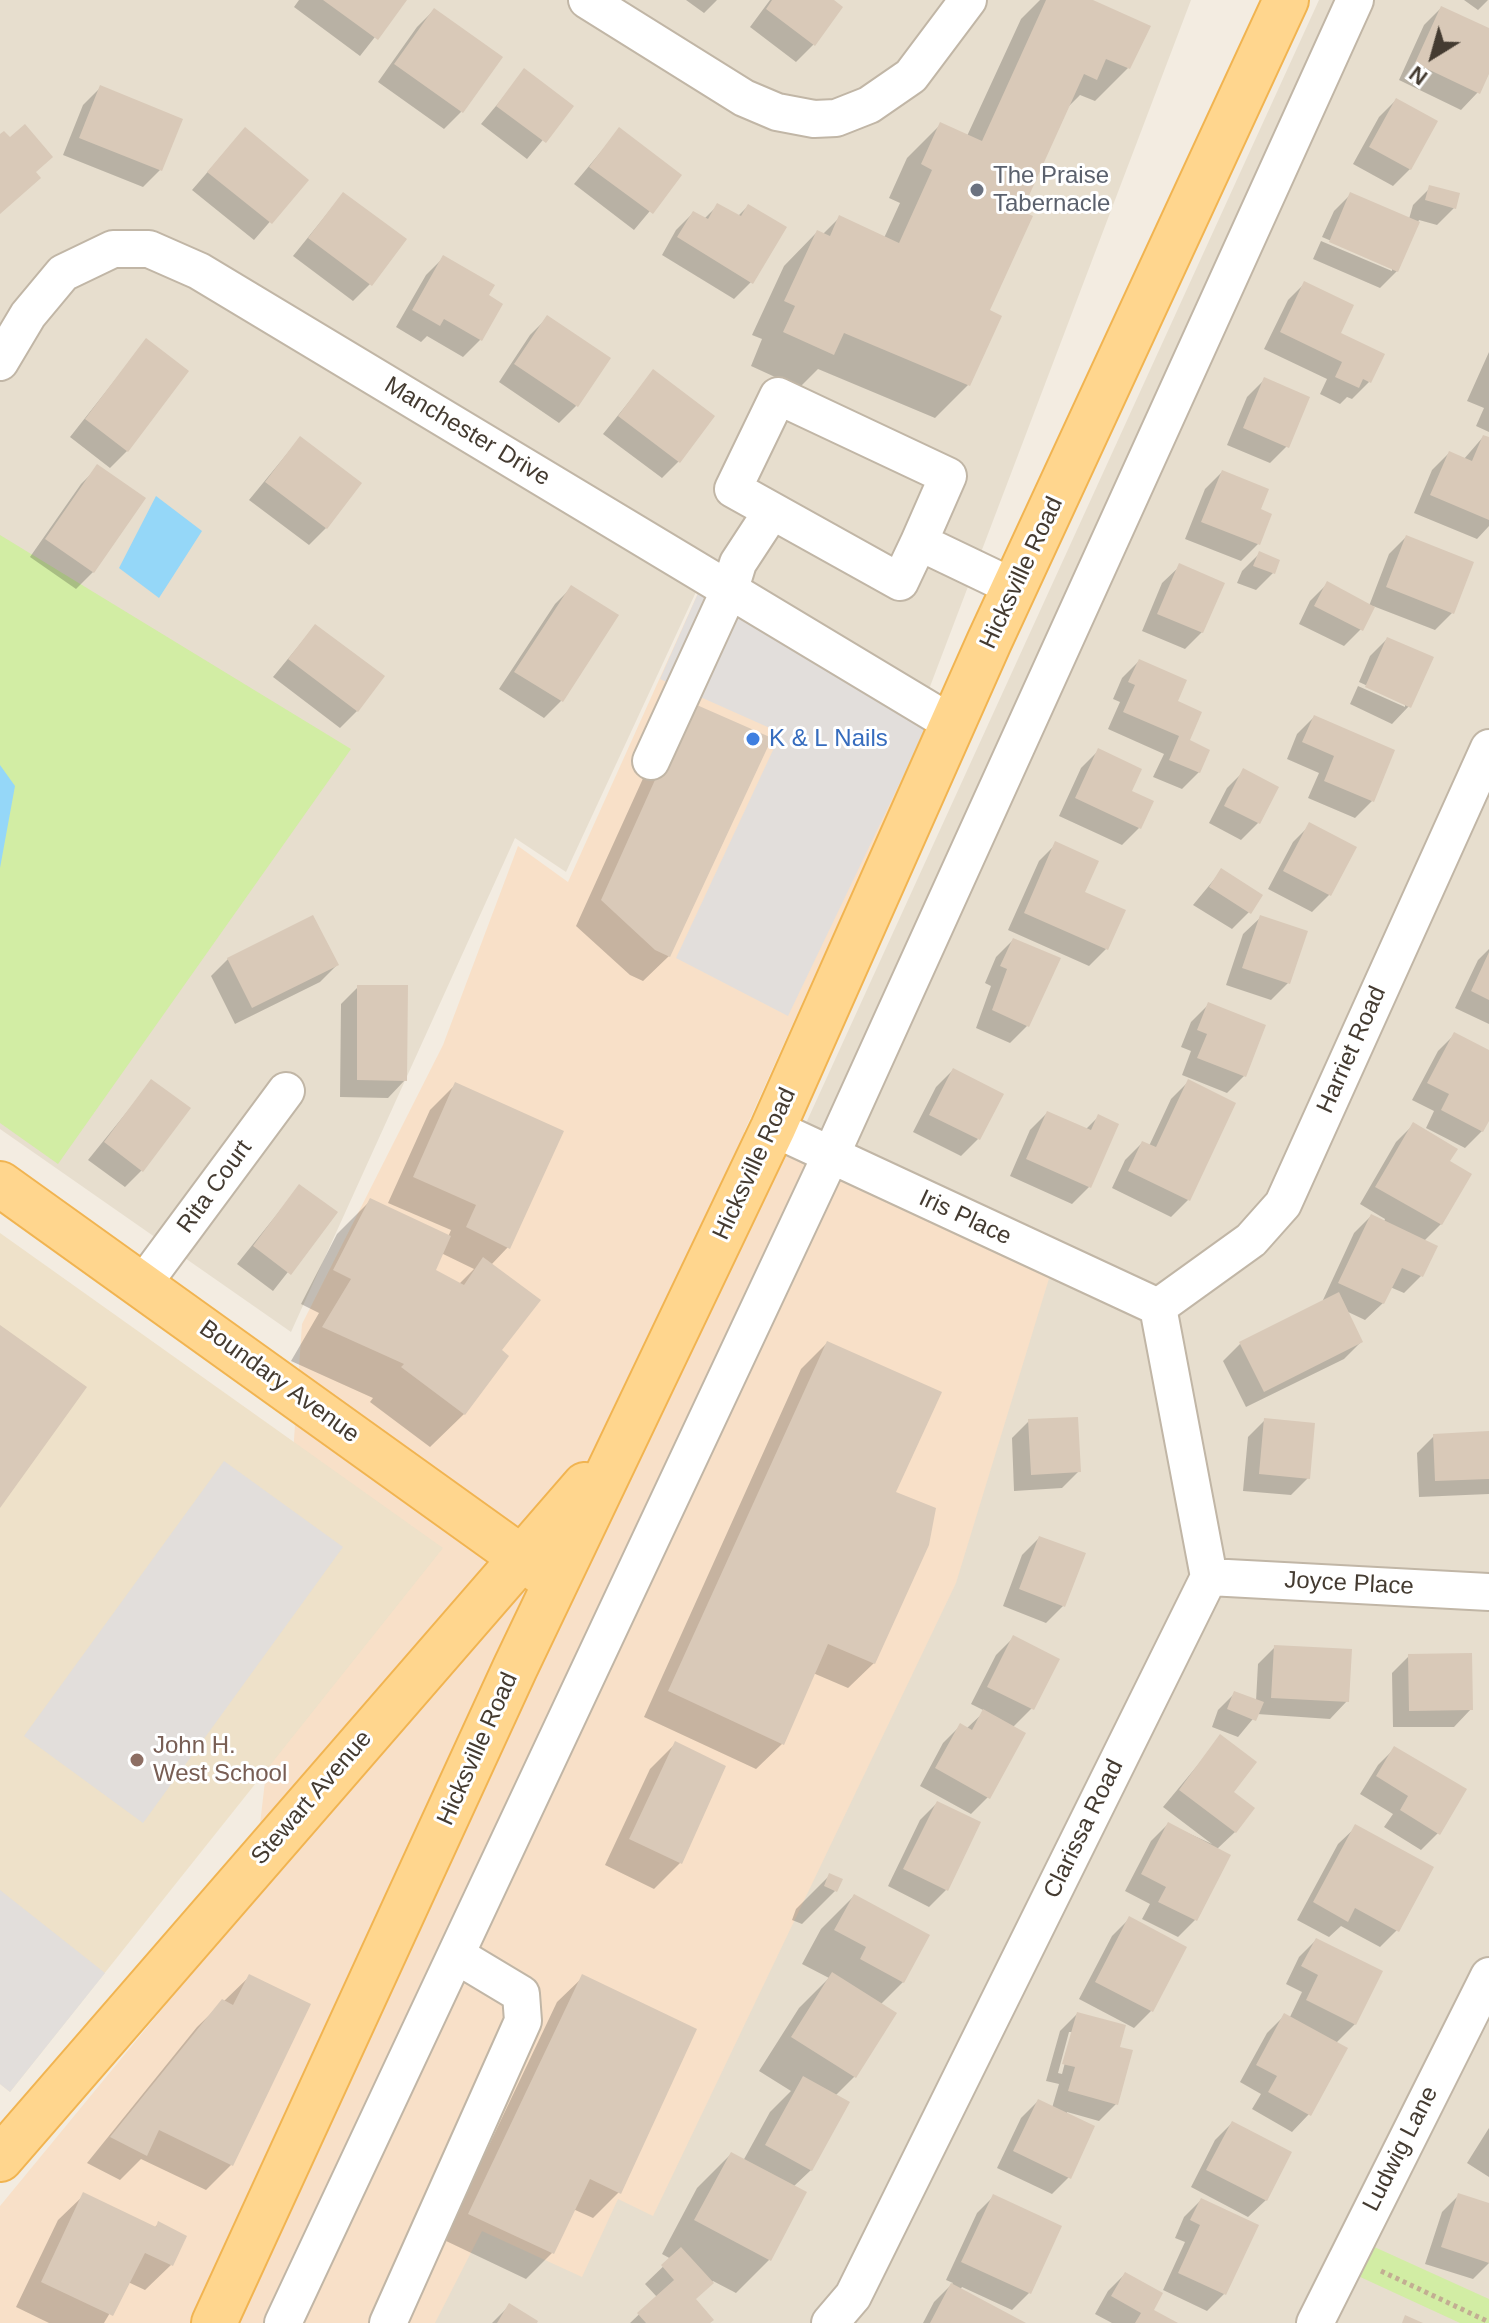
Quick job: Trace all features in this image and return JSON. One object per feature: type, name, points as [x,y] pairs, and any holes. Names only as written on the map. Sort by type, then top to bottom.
[{"type":"main road","name":"Hicksville Road","points":[[214,2323],[539,1570],[625,1437],[773,1128],[1015,588],[1286,0]]},
{"type":"main road","name":"Boundary Avenue","points":[[0,1184],[539,1570]]},
{"type":"main road","name":"Stewart Avenue","points":[[0,2159],[70,2074],[539,1570]]},
{"type":"street","points":[[587,0],[744,98],[777,112],[814,119],[836,118],[869,105],[911,76],[968,0]]},
{"type":"street","points":[[283,2323],[831,1155],[1355,0]]},
{"type":"street","name":"Manchester Drive","points":[[0,362],[28,315],[63,273],[113,249],[149,249],[199,271],[954,725]]},
{"type":"street","points":[[778,396],[948,476],[919,542],[900,582],[733,489],[778,396]]},
{"type":"street","points":[[651,761],[730,589],[738,563],[772,511]]},
{"type":"street","points":[[919,542],[1015,588]]},
{"type":"street","name":"Harriet Road","points":[[1158,1307],[1251,1240],[1283,1204],[1489,748]]},
{"type":"street","name":"Rita Court","points":[[143,1284],[286,1091]]},
{"type":"street","name":"Iris Place","points":[[773,1128],[1158,1307]]},
{"type":"street","points":[[1158,1307],[1209,1577]]},
{"type":"street","name":"Joyce Place","points":[[1209,1577],[1489,1592]]},
{"type":"street","name":"Clarissa Road","points":[[830,2323],[853,2296],[1209,1577]]},
{"type":"street","points":[[388,2323],[523,2021],[521,1994],[456,1955]]},
{"type":"street","name":"Ludwig Lane","points":[[1315,2323],[1489,1976]]},
{"type":"path","points":[[1347,2255],[1489,2322]]},
{"type":"shaded area","points":[[0,0],[1191,0],[926,697],[708,566],[566,872],[515,838],[291,1332],[0,1129]]},
{"type":"shaded area","points":[[1319,0],[1489,0],[1489,2323],[258,2323]]},
{"type":"shaded area","points":[[703,582],[929,722],[744,1132],[1051,1272],[956,1583],[653,2216],[618,2199],[582,2277],[482,2231],[435,2323],[0,2323],[0,2206],[251,1901],[278,1670],[302,1324],[443,1045],[518,846],[568,882]]},
{"type":"shaded area","points":[[703,582],[929,722],[788,1016],[676,958],[781,733],[660,679]]},
{"type":"shaded area","name":"John H. West School","points":[[0,1233],[443,1548],[10,2092],[0,2084]]},
{"type":"shaded area","points":[[224,1461],[343,1547],[143,1823],[24,1736]]},
{"type":"shaded area","points":[[0,1890],[105,1973],[10,2092],[0,2084]]},
{"type":"green space","points":[[0,535],[351,749],[58,1164],[0,1123]]},
{"type":"green space","points":[[1359,2240],[1489,2299],[1489,2323],[1460,2323],[1345,2270]]},
{"type":"water","points":[[156,496],[202,531],[159,598],[119,568]]},
{"type":"water","points":[[0,765],[15,786],[0,868]]},
{"type":"building","points":[[323,0],[407,0],[378,40]]},
{"type":"building","points":[[772,0],[834,0],[843,7],[815,46],[766,9]]},
{"type":"building","name":"The Praise Tabernacle","points":[[1046,0],[1093,0],[1151,26],[1130,69],[1106,59],[1097,80],[1084,74],[1022,211],[1033,216],[990,310],[1002,316],[970,386],[844,333],[834,355],[783,332],[795,306],[784,301],[817,230],[830,236],[839,215],[899,243],[932,170],[921,164],[940,122],[982,141]]},
{"type":"building","points":[[1441,6],[1489,28],[1489,74],[1480,94],[1415,63]]},
{"type":"building","points":[[434,8],[503,57],[463,113],[394,64]]},
{"type":"building","points":[[524,68],[574,106],[546,143],[496,106]]},
{"type":"building","points":[[100,85],[183,119],[162,171],[79,138]]},
{"type":"building","points":[[1396,98],[1438,121],[1411,170],[1369,147]]},
{"type":"building","points":[[25,124],[53,157],[36,172],[41,178],[0,214],[0,134],[4,131],[10,137]]},
{"type":"building","points":[[245,127],[309,180],[272,224],[207,172]]},
{"type":"building","points":[[619,127],[682,175],[653,214],[589,167]]},
{"type":"building","points":[[1429,185],[1460,193],[1456,209],[1425,200]]},
{"type":"building","points":[[343,192],[407,239],[372,286],[308,238]]},
{"type":"building","points":[[1350,192],[1420,222],[1398,272],[1329,242]]},
{"type":"building","points":[[717,203],[741,216],[748,204],[787,227],[753,284],[677,237],[693,211],[708,219]]},
{"type":"building","points":[[443,255],[495,285],[489,295],[503,304],[482,341],[444,319],[440,326],[412,310]]},
{"type":"building","points":[[1304,281],[1354,305],[1341,333],[1385,354],[1371,383],[1363,379],[1359,388],[1335,377],[1342,362],[1280,332]]},
{"type":"building","points":[[547,315],[611,358],[578,407],[514,364]]},
{"type":"building","points":[[146,338],[189,371],[128,452],[85,419]]},
{"type":"building","points":[[653,369],[715,416],[680,463],[618,416]]},
{"type":"building","points":[[1264,377],[1310,397],[1289,448],[1243,428]]},
{"type":"building","points":[[1483,435],[1489,437],[1489,520],[1430,495],[1449,451],[1472,461]]},
{"type":"building","points":[[300,436],[362,483],[327,529],[265,482]]},
{"type":"building","points":[[97,464],[146,498],[94,573],[45,539]]},
{"type":"building","points":[[1222,470],[1269,489],[1261,509],[1272,514],[1260,545],[1201,522]]},
{"type":"building","points":[[1406,535],[1474,562],[1454,614],[1386,587]]},
{"type":"building","points":[[1259,551],[1280,560],[1275,574],[1253,566]]},
{"type":"building","points":[[1179,563],[1225,583],[1203,633],[1157,614]]},
{"type":"building","points":[[1327,581],[1375,607],[1363,631],[1314,606]]},
{"type":"building","points":[[571,585],[619,615],[563,702],[514,672]]},
{"type":"building","points":[[315,624],[385,676],[358,712],[288,659]]},
{"type":"building","points":[[1387,637],[1434,657],[1411,708],[1365,687]]},
{"type":"building","points":[[1139,659],[1187,680],[1178,701],[1202,712],[1190,740],[1210,750],[1200,773],[1169,760],[1179,736],[1123,712],[1135,685],[1128,682]]},
{"type":"building","points":[[690,702],[772,738],[670,957],[655,950],[601,900]]},
{"type":"building","points":[[1314,715],[1395,750],[1374,802],[1324,781],[1334,756],[1302,742]]},
{"type":"building","points":[[1098,748],[1142,769],[1132,791],[1154,801],[1141,829],[1075,798]]},
{"type":"building","points":[[1243,768],[1279,787],[1260,824],[1224,806]]},
{"type":"building","points":[[1309,822],[1357,847],[1331,896],[1283,871]]},
{"type":"building","points":[[1055,841],[1099,861],[1085,892],[1126,910],[1108,950],[1024,913]]},
{"type":"building","points":[[1221,868],[1263,895],[1251,914],[1209,887]]},
{"type":"building","points":[[313,915],[339,965],[252,1008],[227,958]]},
{"type":"building","points":[[1260,915],[1308,931],[1290,984],[1242,968]]},
{"type":"building","points":[[1013,938],[1061,958],[1029,1027],[992,1010],[1007,969],[1000,966]]},
{"type":"building","points":[[1489,952],[1489,1000],[1471,991]]},
{"type":"building","points":[[357,985],[408,985],[407,1081],[357,1080]]},
{"type":"building","points":[[1208,1002],[1266,1025],[1246,1077],[1197,1058],[1207,1034],[1197,1030]]},
{"type":"building","points":[[1454,1032],[1489,1050],[1489,1121],[1483,1132],[1441,1110],[1449,1094],[1427,1083]]},
{"type":"building","points":[[953,1068],[1004,1094],[980,1140],[929,1115]]},
{"type":"building","points":[[151,1079],[191,1108],[143,1172],[104,1142]]},
{"type":"building","points":[[1188,1079],[1236,1103],[1190,1201],[1128,1171],[1142,1141],[1156,1147]]},
{"type":"building","points":[[455,1082],[564,1131],[510,1249],[466,1227],[476,1205],[413,1177]]},
{"type":"building","points":[[1047,1111],[1091,1130],[1098,1114],[1119,1124],[1091,1188],[1026,1159]]},
{"type":"building","points":[[1413,1122],[1458,1149],[1450,1161],[1472,1174],[1442,1225],[1375,1187]]},
{"type":"building","points":[[299,1184],[338,1212],[291,1275],[253,1246]]},
{"type":"building","points":[[370,1198],[451,1236],[436,1270],[464,1285],[483,1257],[541,1300],[502,1350],[509,1356],[465,1415],[401,1367],[404,1364],[322,1327],[351,1279],[333,1270]]},
{"type":"building","points":[[1371,1214],[1438,1246],[1423,1277],[1402,1268],[1384,1304],[1338,1283]]},
{"type":"building","points":[[1339,1292],[1363,1342],[1264,1392],[1239,1342]]},
{"type":"building","points":[[0,1325],[87,1387],[0,1508]]},
{"type":"building","points":[[827,1341],[942,1392],[896,1492],[936,1508],[929,1545],[875,1664],[828,1644],[784,1745],[668,1691]]},
{"type":"building","points":[[1078,1417],[1081,1472],[1031,1475],[1028,1419]]},
{"type":"building","points":[[1264,1418],[1315,1423],[1310,1479],[1259,1474]]},
{"type":"building","points":[[1489,1431],[1489,1479],[1435,1481],[1433,1434]]},
{"type":"building","points":[[1039,1536],[1086,1553],[1065,1607],[1019,1589]]},
{"type":"building","points":[[1013,1635],[1060,1659],[1034,1710],[987,1687]]},
{"type":"building","points":[[1274,1645],[1352,1649],[1349,1702],[1271,1698]]},
{"type":"building","points":[[1472,1653],[1473,1710],[1409,1711],[1408,1654]]},
{"type":"building","points":[[1234,1691],[1264,1702],[1256,1721],[1227,1709]]},
{"type":"building","points":[[983,1709],[1026,1733],[990,1799],[935,1768],[960,1723],[972,1730]]},
{"type":"building","points":[[1220,1734],[1257,1762],[1234,1792],[1255,1808],[1236,1833],[1179,1790]]},
{"type":"building","points":[[675,1741],[726,1766],[682,1864],[629,1839]]},
{"type":"building","points":[[1394,1746],[1467,1789],[1440,1835],[1400,1810],[1408,1796],[1376,1776]]},
{"type":"building","points":[[937,1801],[981,1822],[948,1891],[903,1869]]},
{"type":"building","points":[[1168,1822],[1231,1855],[1197,1921],[1158,1902],[1166,1887],[1141,1874]]},
{"type":"building","points":[[1355,1824],[1434,1867],[1399,1932],[1355,1908],[1348,1922],[1313,1902]]},
{"type":"building","points":[[829,1873],[843,1879],[837,1892],[824,1886]]},
{"type":"building","points":[[854,1894],[930,1935],[904,1983],[860,1959],[866,1947],[834,1930]]},
{"type":"building","points":[[1129,1916],[1187,1947],[1153,2012],[1095,1982]]},
{"type":"building","points":[[1316,1938],[1383,1971],[1356,2025],[1306,2000],[1318,1975],[1301,1966]]},
{"type":"building","points":[[832,1972],[897,2013],[856,2078],[791,2037]]},
{"type":"building","points":[[249,1974],[311,2004],[233,2166],[159,2130],[147,2156],[110,2137],[222,1999],[233,2005]]},
{"type":"building","points":[[582,1974],[697,2029],[621,2194],[590,2179],[554,2254],[468,2214]]},
{"type":"building","points":[[1077,2012],[1126,2025],[1120,2047],[1133,2050],[1118,2105],[1068,2091],[1075,2067],[1062,2064]]},
{"type":"building","points":[[1284,2013],[1348,2048],[1311,2116],[1268,2092],[1277,2076],[1256,2065]]},
{"type":"building","points":[[803,2076],[850,2102],[812,2171],[765,2145]]},
{"type":"building","points":[[1038,2099],[1095,2126],[1071,2179],[1013,2151]]},
{"type":"building","points":[[1232,2121],[1292,2152],[1267,2201],[1206,2170]]},
{"type":"building","points":[[731,2152],[807,2192],[771,2261],[694,2220]]},
{"type":"building","points":[[83,2192],[156,2227],[158,2221],[187,2236],[173,2266],[145,2253],[113,2316],[41,2282]]},
{"type":"building","points":[[1458,2193],[1489,2203],[1489,2263],[1441,2247]]},
{"type":"building","points":[[993,2194],[1062,2226],[1031,2294],[961,2262]]},
{"type":"building","points":[[1201,2198],[1259,2225],[1226,2295],[1178,2273],[1200,2225],[1190,2220]]},
{"type":"building","points":[[681,2247],[714,2283],[696,2299],[714,2320],[710,2323],[646,2323],[637,2313],[674,2280],[661,2265]]},
{"type":"building","points":[[1125,2272],[1163,2293],[1154,2310],[1178,2323],[1135,2323],[1141,2313],[1111,2296]]},
{"type":"building","points":[[951,2283],[1026,2323],[930,2323]]},
{"type":"building","points":[[509,2303],[538,2321],[537,2323],[497,2323]]},
{"type":"building","points":[[1405,2315],[1423,2323],[1402,2323]]},
{"type":"place","name":"The Praise Tabernacle","points":[[977,190]]},
{"type":"place","name":"K & L Nails","points":[[753,739]]},
{"type":"place","name":"John H. West School","points":[[137,1760]]}]
